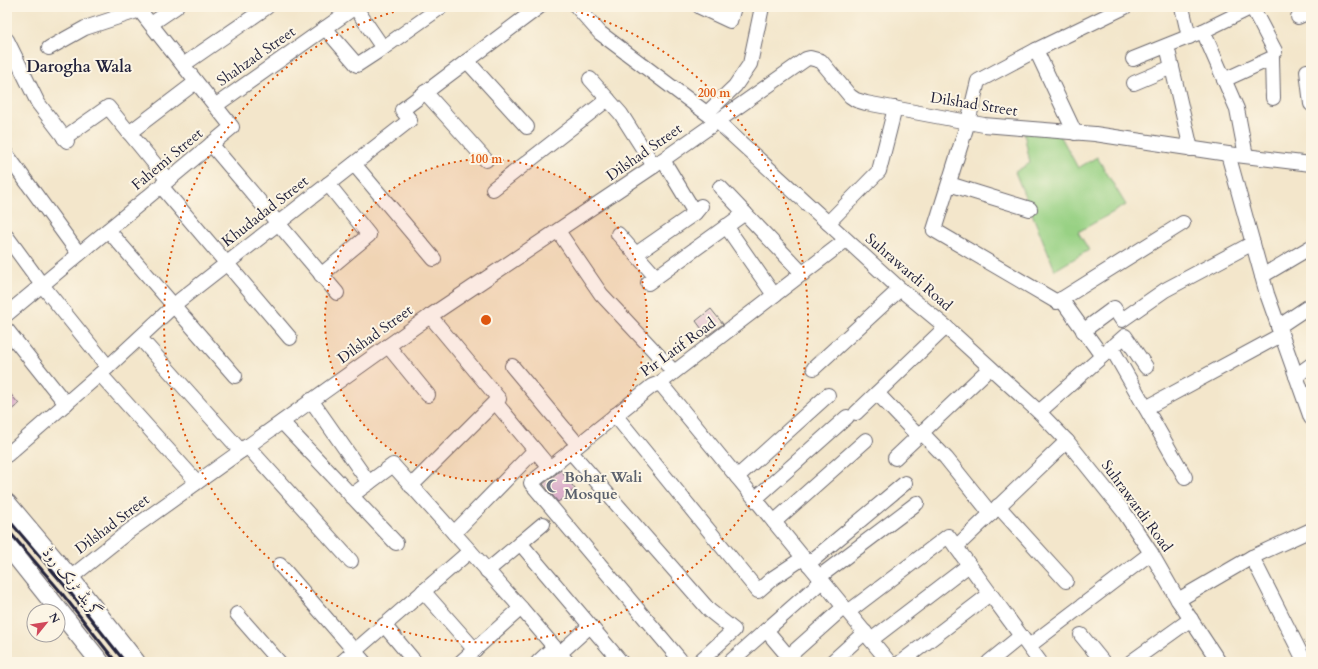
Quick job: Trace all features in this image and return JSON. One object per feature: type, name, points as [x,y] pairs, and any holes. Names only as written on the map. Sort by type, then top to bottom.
[{"type":"main road","name":"گرینڈ ٹرنک روڈ","points":[[7,503],[70,578],[136,662]]},
{"type":"main road","name":"گرینڈ ٹرنک روڈ","points":[[7,545],[100,662]]},
{"type":"street","points":[[151,24],[176,7]]},
{"type":"street","points":[[183,65],[267,7]]},
{"type":"street","points":[[355,7],[383,48]]},
{"type":"street","name":"Shahzad Street","points":[[215,106],[355,7]]},
{"type":"street","points":[[326,28],[357,65],[441,7]]},
{"type":"street","name":"Khudadad Street","points":[[7,455],[104,371],[174,306],[410,120],[402,110],[539,7]]},
{"type":"street","name":"Suhrawardi Road","points":[[577,7],[600,33],[712,118],[900,289],[946,327],[1039,412],[1067,441],[1124,512],[1178,600],[1219,662]]},
{"type":"street","points":[[700,7],[730,21],[734,7]]},
{"type":"street","points":[[712,118],[750,64],[762,7]]},
{"type":"street","points":[[1125,7],[1036,50],[978,81],[968,122],[934,230],[1057,302],[1183,223]]},
{"type":"street","points":[[1182,7],[1190,37]]},
{"type":"street","points":[[1133,59],[1190,37],[1252,7],[1275,52]]},
{"type":"street","points":[[49,48],[85,28],[139,9]]},
{"type":"street","name":"Fahemi Street","points":[[8,311],[42,285],[232,127],[139,9]]},
{"type":"street","points":[[1298,18],[1311,11]]},
{"type":"street","points":[[1203,31],[1237,109],[1246,156]]},
{"type":"street","points":[[7,40],[38,103],[66,140],[108,107],[227,263],[290,338]]},
{"type":"street","points":[[1167,46],[1191,149]]},
{"type":"street","points":[[1036,50],[1075,133]]},
{"type":"street","name":"Dilshad Street","points":[[70,578],[129,531],[430,316],[658,163],[712,118],[806,59],[810,58],[821,61],[843,90],[856,100],[984,125],[1095,134],[1191,149],[1311,164]]},
{"type":"street","points":[[1224,80],[1272,58],[1273,98]]},
{"type":"street","points":[[467,61],[527,127]]},
{"type":"street","points":[[1134,83],[1172,67]]},
{"type":"street","points":[[1307,71],[1311,104]]},
{"type":"street","points":[[590,79],[621,114],[658,163],[698,209],[636,254]]},
{"type":"street","points":[[129,133],[196,82]]},
{"type":"street","points":[[425,92],[486,160]]},
{"type":"street","points":[[493,189],[608,99]]},
{"type":"street","points":[[828,223],[879,171],[895,108]]},
{"type":"street","points":[[211,144],[337,293]]},
{"type":"street","points":[[1228,154],[1267,294],[1311,418]]},
{"type":"street","points":[[7,156],[79,254]]},
{"type":"street","points":[[354,164],[434,259]]},
{"type":"street","points":[[321,275],[369,235],[328,184]]},
{"type":"street","points":[[949,184],[1030,209]]},
{"type":"street","points":[[720,186],[803,274]]},
{"type":"street","points":[[618,234],[636,254],[652,280],[745,213]]},
{"type":"street","points":[[726,226],[774,295]]},
{"type":"street","points":[[108,230],[235,376]]},
{"type":"street","points":[[558,231],[601,294],[674,372]]},
{"type":"street","points":[[7,237],[104,371],[197,482]]},
{"type":"street","name":"Pir Latif Road","points":[[682,662],[531,483],[652,386],[660,383],[846,240]]},
{"type":"street","points":[[1083,331],[1114,308],[1122,320],[1165,290],[1253,243]]},
{"type":"street","points":[[1262,276],[1311,247]]},
{"type":"street","points":[[814,368],[900,289]]},
{"type":"street","points":[[1061,299],[1083,331],[1106,351],[1146,408],[1185,477]]},
{"type":"street","points":[[1146,408],[1280,331],[1311,305]]},
{"type":"street","points":[[411,486],[499,398],[430,316]]},
{"type":"street","points":[[755,499],[877,393],[946,327]]},
{"type":"street","points":[[7,330],[66,404]]},
{"type":"street","points":[[1039,412],[1106,351],[1125,336],[1146,367]]},
{"type":"street","points":[[140,338],[351,561]]},
{"type":"street","points":[[388,346],[428,395]]},
{"type":"street","points":[[512,366],[574,448],[710,611],[734,630],[699,662]]},
{"type":"street","points":[[1296,376],[1311,366]]},
{"type":"street","points":[[895,458],[990,368]]},
{"type":"street","points":[[660,383],[889,662]]},
{"type":"street","points":[[877,393],[946,458],[994,510],[1066,581]]},
{"type":"street","points":[[737,477],[828,395]]},
{"type":"street","points":[[311,400],[369,483]]},
{"type":"street","points":[[495,402],[550,468]]},
{"type":"street","points":[[616,415],[758,591],[773,578],[806,561],[905,483]]},
{"type":"street","points":[[282,422],[396,543]]},
{"type":"street","points":[[774,522],[866,440]]},
{"type":"street","points":[[956,547],[1067,441]]},
{"type":"street","points":[[454,533],[535,450]]},
{"type":"street","points":[[351,496],[393,466],[521,608],[560,654]]},
{"type":"street","points":[[730,662],[821,579],[917,503]]},
{"type":"street","points":[[487,571],[543,524]]},
{"type":"street","points":[[1178,600],[1252,557],[1311,530]]},
{"type":"street","points":[[766,630],[790,659],[846,609],[948,536],[1040,662]]},
{"type":"street","points":[[520,543],[621,662]]},
{"type":"street","points":[[342,662],[470,551]]},
{"type":"street","points":[[989,662],[1025,641],[1151,554]]},
{"type":"street","points":[[1252,557],[1305,662]]},
{"type":"street","points":[[280,565],[364,662]]},
{"type":"street","points":[[832,662],[969,565]]},
{"type":"street","points":[[423,592],[475,650]]},
{"type":"street","points":[[900,662],[990,594]]},
{"type":"street","points":[[461,662],[521,608]]},
{"type":"street","points":[[237,614],[279,662]]},
{"type":"street","points":[[1131,662],[1191,619]]},
{"type":"street","points":[[384,625],[415,662]]},
{"type":"street","points":[[538,662],[560,654],[590,626]]},
{"type":"street","points":[[1081,635],[1104,662]]},
{"type":"green space","points":[[1023,128],[1059,133],[1078,168],[1097,157],[1126,205],[1078,232],[1089,250],[1055,270],[1015,172],[1030,163]]},
{"type":"building","points":[[711,309],[723,324],[707,336],[696,321]]},
{"type":"building","points":[[7,390],[19,404],[7,413]]},
{"type":"building","points":[[561,470],[575,489],[558,502],[543,484]]},
{"type":"railway","points":[[7,518],[65,586],[125,662]]},
{"type":"railway","points":[[7,529],[60,591],[116,662]]},
{"type":"place","name":"Bohar Wali Mosque","points":[[553,486]]},
{"type":"district","name":"Darogha Wala","points":[[79,67]]}]
